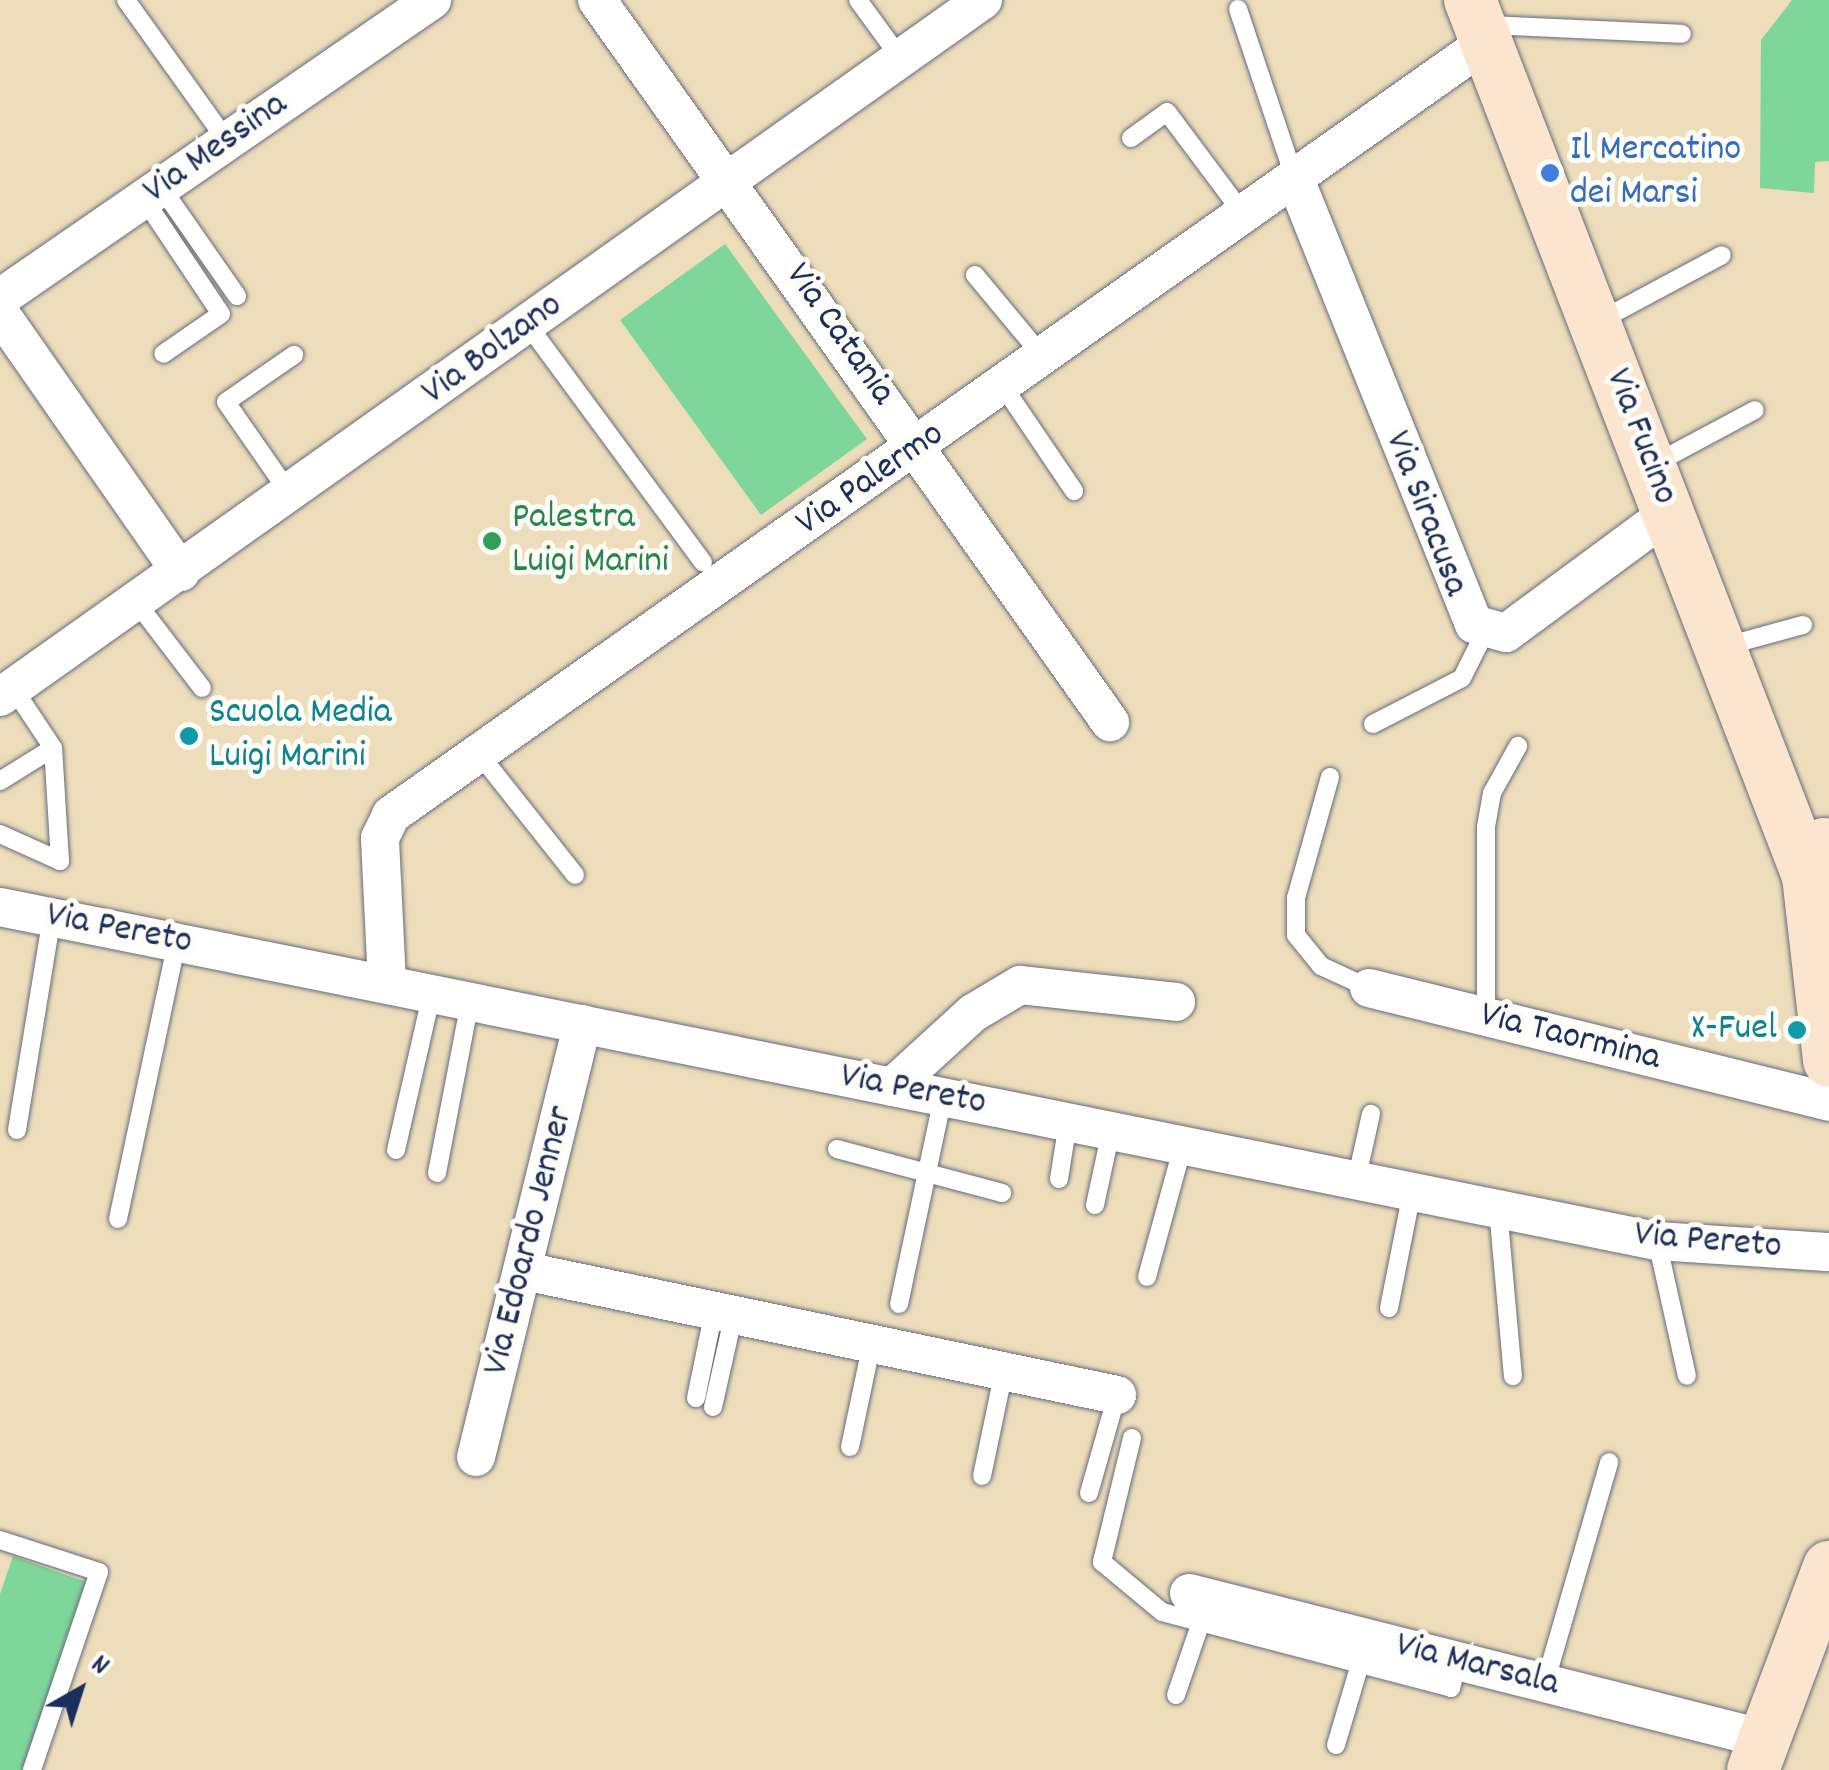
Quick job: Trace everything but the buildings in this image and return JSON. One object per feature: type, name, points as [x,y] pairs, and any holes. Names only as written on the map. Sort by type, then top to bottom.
[{"type":"main road","name":"Via Fucino","points":[[1479,22],[1721,648],[1818,858],[1829,1061]]},
{"type":"main road","points":[[1759,1755],[1829,1568]]},
{"type":"street","name":"Via Messina","points":[[0,298],[432,0]]},
{"type":"street","name":"Via Catania","points":[[598,0],[1110,722]]},
{"type":"street","name":"Via Bolzano","points":[[6,693],[983,0]]},
{"type":"street","name":"Via Palermo","points":[[387,983],[384,826],[1295,179],[1479,22]]},
{"type":"street","name":"Via Siracusa","points":[[1295,179],[1456,597],[1485,632],[1516,627],[1670,513]]},
{"type":"street","points":[[0,313],[181,572]]},
{"type":"street","name":"Via Pereto","points":[[0,907],[1657,1242],[1829,1252]]},
{"type":"street","points":[[892,1086],[973,1013],[1020,985],[1176,1002]]},
{"type":"street","name":"Via Taormina","points":[[1369,988],[1829,1102]]},
{"type":"street","name":"Via Edoardo Jenner","points":[[476,1457],[582,1024]]},
{"type":"street","points":[[524,1270],[1116,1395]]},
{"type":"street","name":"Via Marsala","points":[[1195,1608],[1458,1661],[1545,1684],[1759,1755]]},
{"type":"lane","points":[[126,0],[228,140]]},
{"type":"lane","points":[[858,0],[901,59]]},
{"type":"lane","points":[[1238,9],[1295,179]]},
{"type":"lane","points":[[1479,22],[1682,34]]},
{"type":"lane","points":[[1132,138],[1168,112],[1244,215]]},
{"type":"lane","points":[[152,193],[238,296]]},
{"type":"lane","points":[[152,193],[221,314],[163,354]]},
{"type":"lane","points":[[1596,323],[1722,256]]},
{"type":"lane","points":[[975,275],[1043,358]]},
{"type":"lane","points":[[528,325],[703,562]]},
{"type":"lane","points":[[290,494],[226,402],[294,355]]},
{"type":"lane","points":[[1003,386],[1074,490]]},
{"type":"lane","points":[[1651,466],[1755,410]]},
{"type":"lane","points":[[137,603],[202,688]]},
{"type":"lane","points":[[1721,648],[1802,625]]},
{"type":"lane","points":[[1373,724],[1462,678],[1485,632]]},
{"type":"lane","points":[[0,834],[60,861],[53,748],[6,693]]},
{"type":"lane","points":[[1486,1017],[1486,827],[1492,793],[1518,746]]},
{"type":"lane","points":[[0,781],[53,748]]},
{"type":"lane","points":[[480,755],[575,874]]},
{"type":"lane","points":[[1330,777],[1296,898],[1296,935],[1321,966],[1369,988]]},
{"type":"lane","points":[[17,1130],[52,917]]},
{"type":"lane","points":[[118,1219],[177,942]]},
{"type":"lane","points":[[396,1150],[432,992]]},
{"type":"lane","points":[[438,1173],[470,1000]]},
{"type":"lane","points":[[900,1304],[943,1097]]},
{"type":"lane","points":[[1356,1181],[1371,1114]]},
{"type":"lane","points":[[1059,1180],[1068,1122]]},
{"type":"lane","points":[[1095,1204],[1111,1130]]},
{"type":"lane","points":[[1146,1278],[1183,1145]]},
{"type":"lane","points":[[837,1149],[1002,1193]]},
{"type":"lane","points":[[1389,1308],[1412,1192]]},
{"type":"lane","points":[[1498,1209],[1513,1376]]},
{"type":"lane","points":[[1657,1242],[1687,1376]]},
{"type":"lane","points":[[696,1398],[724,1312]]},
{"type":"lane","points":[[713,1407],[724,1312]]},
{"type":"lane","points":[[850,1447],[872,1344]]},
{"type":"lane","points":[[982,1476],[1004,1371]]},
{"type":"lane","points":[[1090,1493],[1116,1395]]},
{"type":"lane","points":[[1132,1438],[1102,1562],[1162,1612],[1195,1608],[1360,1664],[1450,1688],[1458,1661]]},
{"type":"lane","points":[[1545,1684],[1608,1462]]},
{"type":"lane","points":[[0,1562],[4,1541],[99,1572],[32,1770]]},
{"type":"lane","points":[[1176,1695],[1195,1608]]},
{"type":"lane","points":[[1336,1745],[1360,1664]]},
{"type":"green space","points":[[1792,0],[1829,0],[1829,161],[1815,162],[1814,193],[1760,188],[1761,40]]},
{"type":"green space","points":[[725,244],[867,439],[761,515],[620,320]]},
{"type":"green space","points":[[13,1556],[86,1582],[22,1770],[0,1770],[0,1594]]},
{"type":"place","name":"Il Mercatino dei Marsi","points":[[1550,173]]},
{"type":"place","name":"Palestra Luigi Marini","points":[[492,541]]},
{"type":"place","name":"Scuola Media Luigi Marini","points":[[189,736]]},
{"type":"place","name":"X-Fuel","points":[[1797,1030]]}]
